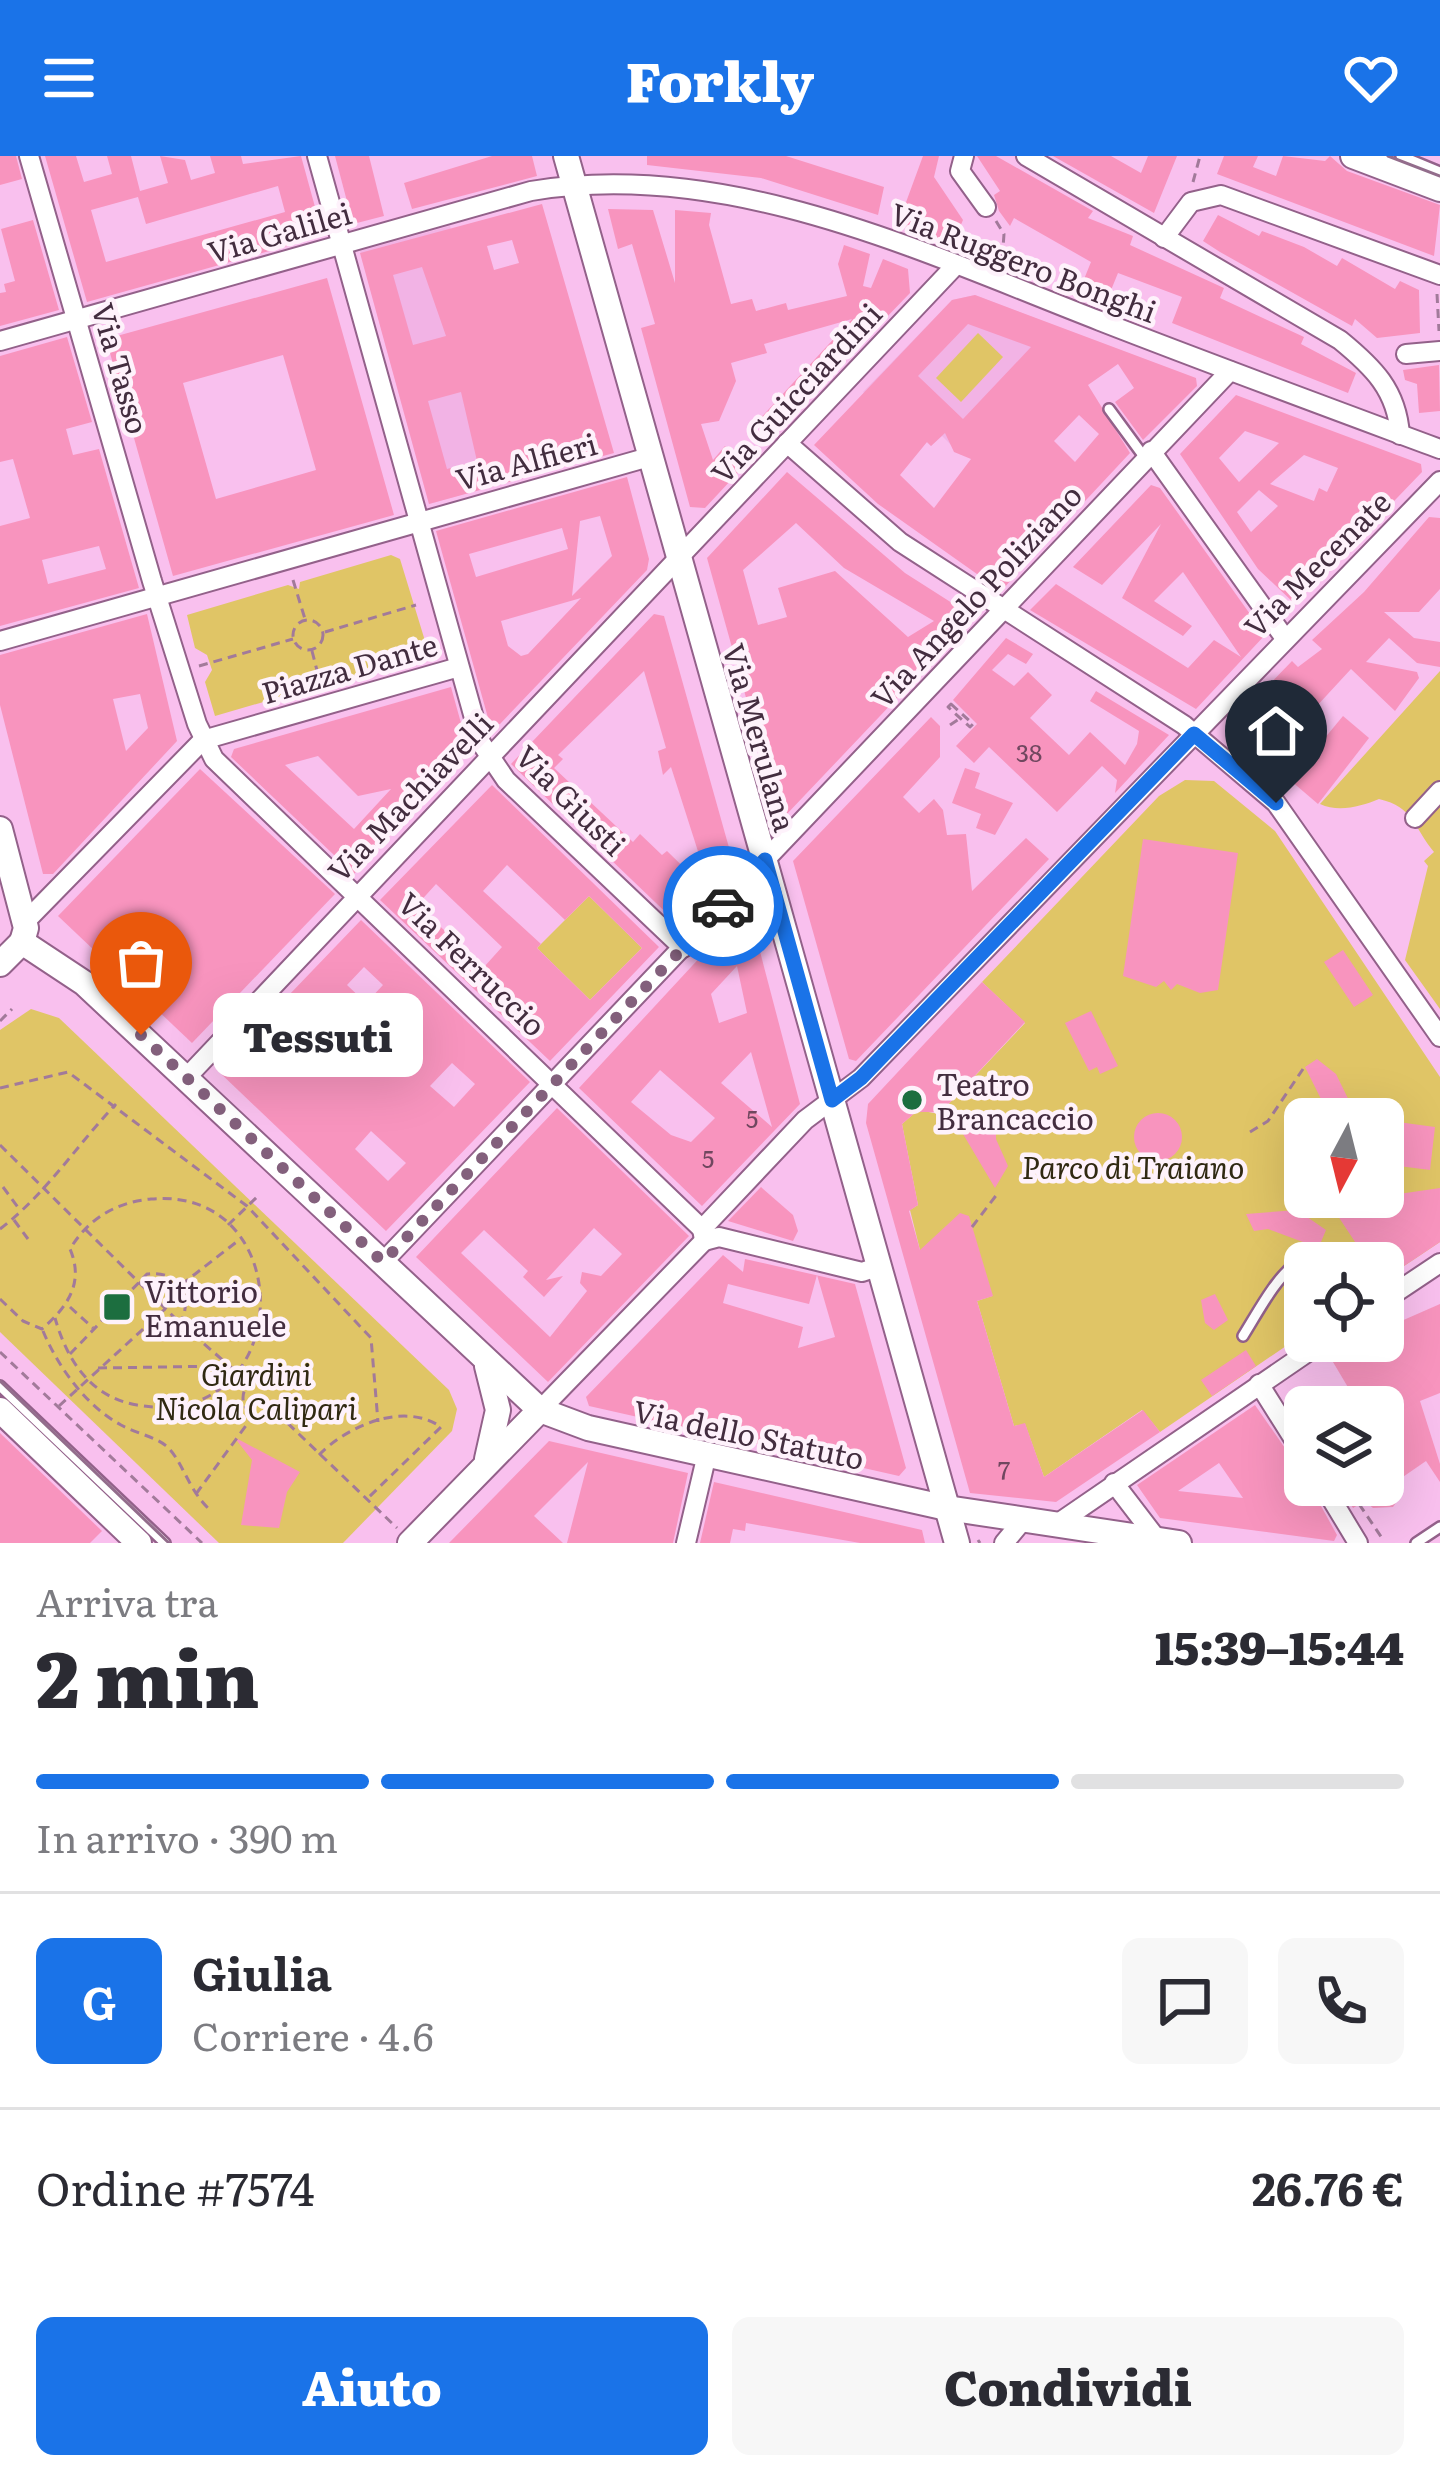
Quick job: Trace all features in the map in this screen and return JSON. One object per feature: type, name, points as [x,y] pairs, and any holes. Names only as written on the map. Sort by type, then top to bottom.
[{"type":"main road","name":"Via Merulana","points":[[566,156],[946,1508],[972,1542]]},
{"type":"main road","points":[[1353,156],[1440,189]]},
{"type":"main road","points":[[0,829],[23,932],[187,1077],[540,1410],[411,1542]]},
{"type":"main road","points":[[0,964],[23,932]]},
{"type":"main road","points":[[482,1355],[498,1402],[483,1467]]},
{"type":"main road","points":[[0,1410],[127,1539]]},
{"type":"main road","name":"Via dello Statuto","points":[[540,1410],[588,1428],[946,1508],[1166,1542]]},
{"type":"street","name":"Via Tasso","points":[[29,156],[158,596]]},
{"type":"street","name":"Piazza Dante","points":[[203,740],[459,667],[317,156]]},
{"type":"street","points":[[964,156],[960,171],[986,207]]},
{"type":"street","points":[[1026,156],[1329,333],[1366,361],[1391,393],[1400,434]]},
{"type":"street","name":"Via Galilei","points":[[0,341],[531,190],[575,185]]},
{"type":"street","name":"Via Ruggero Bonghi","points":[[575,185],[676,188],[752,200],[955,266],[1440,449]]},
{"type":"street","points":[[1164,238],[1191,202],[1221,195],[1439,284]]},
{"type":"street","name":"Via Guicciardini","points":[[679,560],[955,266]]},
{"type":"street","points":[[1406,354],[1440,351]]},
{"type":"street","name":"Via Angelo Poliziano","points":[[383,1262],[1230,371]]},
{"type":"street","points":[[787,443],[900,542],[1194,734],[1292,820],[1440,1037]]},
{"type":"street","points":[[1148,454],[1283,637]]},
{"type":"street","name":"Via Alfieri","points":[[418,521],[649,457]]},
{"type":"street","name":"Via Mecenate","points":[[540,1410],[798,1127],[861,1078],[1283,637],[1440,481]]},
{"type":"street","points":[[0,641],[418,521]]},
{"type":"street","name":"Via Machiavelli","points":[[187,1077],[357,893],[679,560]]},
{"type":"street","points":[[23,932],[203,740],[158,596]]},
{"type":"street","name":"Via Giusti","points":[[459,667],[488,757],[514,788],[683,948]]},
{"type":"street","name":"Via Ferruccio","points":[[203,740],[214,759],[554,1083],[703,1235]]},
{"type":"street","points":[[1414,818],[1440,791]]},
{"type":"street","points":[[703,1235],[862,1272],[880,1266]]},
{"type":"street","points":[[1404,1286],[1440,1263]]},
{"type":"street","points":[[1420,1277],[1440,1285]]},
{"type":"street","points":[[1057,1524],[1292,1362]]},
{"type":"street","points":[[1259,1384],[1284,1424]]},
{"type":"street","points":[[686,1543],[706,1454]]},
{"type":"street","points":[[1114,1484],[1166,1542]]},
{"type":"street","points":[[1335,1506],[1358,1543]]},
{"type":"street","points":[[1004,1543],[1024,1520]]},
{"type":"lane","points":[[1401,156],[1440,172]]},
{"type":"lane","points":[[1109,409],[1148,454]]},
{"type":"lane","points":[[1243,1336],[1284,1271]]},
{"type":"lane","points":[[0,1386],[165,1543]]},
{"type":"lane","points":[[1416,1543],[1440,1528]]},
{"type":"path","points":[[1194,169],[1200,156]]},
{"type":"path","points":[[986,207],[1004,234],[1003,261]]},
{"type":"path","points":[[1439,284],[1440,333]]},
{"type":"path","points":[[293,580],[305,620]]},
{"type":"path","points":[[324,632],[416,605]]},
{"type":"path","points":[[305,620],[317,622],[324,632],[322,644],[312,651],[300,649],[293,639],[295,627],[305,620]]},
{"type":"path","points":[[197,666],[293,639]]},
{"type":"path","points":[[312,651],[322,688]]},
{"type":"path","points":[[950,725],[963,715]]},
{"type":"path","points":[[0,1021],[12,1009]]},
{"type":"path","points":[[1250,1132],[1268,1121],[1304,1069]]},
{"type":"path","points":[[0,1088],[68,1072],[247,1206],[371,1338],[378,1421]]},
{"type":"path","points":[[0,1228],[46,1189],[73,1149],[116,1104]]},
{"type":"path","points":[[0,1145],[165,1309],[249,1383]]},
{"type":"path","points":[[3,1187],[21,1212]]},
{"type":"path","points":[[972,1226],[998,1193]]},
{"type":"path","points":[[228,1225],[257,1197]]},
{"type":"path","points":[[42,1329],[69,1306],[76,1264],[70,1250],[85,1227],[113,1208],[161,1198],[208,1211],[228,1225],[258,1270],[263,1297],[252,1349],[237,1372],[209,1394],[158,1408],[131,1405],[85,1378],[68,1356],[55,1318]]},
{"type":"path","points":[[14,1219],[28,1239]]},
{"type":"path","points":[[181,1285],[240,1239]]},
{"type":"path","points":[[68,1356],[136,1281],[156,1273],[181,1285],[187,1303],[180,1323]]},
{"type":"path","points":[[0,1299],[42,1329],[58,1365],[117,1423],[163,1443],[195,1496],[208,1508]]},
{"type":"path","points":[[69,1306],[93,1328]]},
{"type":"path","points":[[58,1408],[85,1378],[165,1309]]},
{"type":"path","points":[[0,1352],[202,1543]]},
{"type":"path","points":[[97,1368],[228,1366]]},
{"type":"path","points":[[253,1416],[243,1400],[249,1383],[261,1378],[278,1384],[284,1396],[277,1413]]},
{"type":"path","points":[[195,1496],[253,1416],[277,1413]]},
{"type":"path","points":[[277,1413],[411,1542]]},
{"type":"path","points":[[319,1455],[340,1436],[378,1421],[411,1418],[441,1427],[367,1499]]},
{"type":"path","points":[[69,1434],[77,1425]]},
{"type":"path","points":[[141,1503],[151,1494]]},
{"type":"path","points":[[1360,1506],[1382,1538]]},
{"type":"shaded area","points":[[450,226],[521,478],[429,504],[360,251]]},
{"type":"shaded area","points":[[975,295],[1094,341],[968,455],[961,455],[942,436],[931,446],[863,392],[952,300]]},
{"type":"green space","points":[[978,333],[1003,357],[961,402],[936,378]]},
{"type":"green space","points":[[391,555],[400,559],[429,654],[215,716],[205,682],[212,670],[207,655],[195,648],[187,615],[288,585],[299,589],[300,582]]},
{"type":"green space","points":[[1440,671],[1440,1009],[1405,960],[1428,866],[1424,861],[1434,852],[1407,813],[1391,803],[1379,799],[1343,808],[1320,804]]},
{"type":"green space","name":"Parco di Traiano","points":[[1185,780],[1214,781],[1275,831],[1440,1077],[1440,1242],[1404,1266],[1404,1242],[1284,1242],[1284,1347],[1160,1432],[1142,1410],[1044,1477],[1025,1424],[1014,1426],[977,1301],[992,1296],[920,1250],[910,1210],[918,1205],[902,1124],[918,1110],[939,1114],[1025,1023],[982,982],[1159,796]]},
{"type":"green space","points":[[589,896],[642,948],[590,1000],[537,948]]},
{"type":"green space","name":"Giardini Nicola Calipari","points":[[31,1009],[59,1018],[449,1390],[457,1409],[452,1431],[343,1543],[219,1543],[0,1332],[0,1030]]},
{"type":"building","points":[[0,156],[16,156],[22,179],[0,185]]},
{"type":"building","points":[[45,156],[76,156],[84,182],[112,174],[107,156],[131,156],[140,191],[168,183],[160,156],[185,160],[191,180],[215,173],[210,156],[241,156],[243,164],[301,156],[323,236],[87,302]],"holes":[[[278,186],[285,212],[106,262],[91,210],[138,197],[146,224]]]},
{"type":"building","points":[[335,156],[369,156],[384,216],[353,224]]},
{"type":"building","points":[[492,156],[532,156],[537,176],[412,209],[404,183]]},
{"type":"building","points":[[647,156],[786,156],[884,187],[878,215],[761,178],[647,165]]},
{"type":"building","points":[[923,156],[939,156],[934,177],[963,220],[953,243],[898,224]]},
{"type":"building","points":[[977,156],[996,156],[1093,211],[1088,218],[1133,236],[1130,245],[1224,288],[1220,298],[1304,337],[1301,344],[1356,373],[1348,393],[1172,323],[1182,297],[1118,273],[1107,300],[1080,289],[1091,262],[1014,218],[1010,226],[994,195],[1000,191]]},
{"type":"building","points":[[1053,156],[1111,156],[1141,173],[1148,156],[1177,156],[1154,213]]},
{"type":"building","points":[[1224,156],[1258,156],[1253,167],[1276,176],[1283,156],[1325,161],[1330,156],[1347,171],[1440,205],[1434,256],[1217,174]]},
{"type":"building","points":[[542,204],[614,453],[429,504],[360,253]],"holes":[[[512,240],[519,263],[494,270],[487,246]],[[422,267],[446,336],[413,345],[393,275]],[[461,392],[477,461],[447,469],[428,401]]]},
{"type":"building","points":[[608,209],[653,210],[675,283],[675,210],[711,213],[709,225],[731,304],[752,299],[756,311],[786,303],[788,310],[847,296],[838,264],[844,245],[870,254],[863,286],[871,288],[883,259],[908,269],[910,293],[771,437],[756,423],[852,319],[764,344],[767,353],[731,363],[736,381],[719,421],[701,424],[713,460],[725,446],[746,464],[705,508],[690,507],[641,328],[655,324],[632,244],[618,249]]},
{"type":"building","points":[[1218,215],[1259,236],[1262,231],[1304,247],[1337,266],[1342,258],[1395,289],[1400,281],[1419,290],[1420,333],[1377,338],[1355,319],[1352,326],[1220,252],[1203,241]]},
{"type":"building","points":[[33,220],[59,310],[0,326],[0,293],[6,292],[4,284],[15,281],[1,229]]},
{"type":"building","points":[[327,278],[394,515],[173,576],[106,339]],"holes":[[[283,355],[316,470],[216,499],[183,383]]]},
{"type":"building","points":[[975,295],[1196,378],[1197,386],[1143,440],[1115,402],[1134,388],[1118,364],[1088,385],[1130,453],[1001,591],[878,504],[814,445],[952,300]],"holes":[[[968,324],[1031,347],[963,419],[918,376]],[[1079,415],[1099,434],[1075,462],[1054,441]],[[945,433],[954,452],[971,459],[934,508],[900,475],[927,442],[931,446]]]},
{"type":"building","points":[[67,337],[92,422],[66,429],[73,455],[99,449],[139,588],[0,626],[0,526],[30,518],[13,459],[0,462],[0,356]],"holes":[[[99,546],[106,569],[48,584],[42,560]]]},
{"type":"building","points":[[1439,365],[1440,411],[1419,413],[1417,384],[1405,380],[1403,370]]},
{"type":"building","points":[[1236,395],[1421,464],[1422,472],[1295,604],[1258,569],[1180,454]],"holes":[[[1245,431],[1279,443],[1239,482],[1219,458]],[[1304,455],[1338,468],[1327,492],[1319,488],[1314,501],[1270,484]],[[1259,490],[1278,506],[1251,532],[1237,512]]]},
{"type":"building","points":[[787,472],[905,573],[974,617],[786,815],[778,812],[707,558]],"holes":[[[796,523],[844,568],[934,621],[908,637],[835,571],[778,588],[787,617],[758,625],[743,570]]]},
{"type":"building","points":[[627,477],[649,559],[647,570],[500,724],[490,725],[436,531]],"holes":[[[600,516],[612,556],[572,596],[580,521]],[[562,528],[568,549],[476,577],[469,554]],[[581,598],[528,654],[521,656],[508,646],[501,621]]]},
{"type":"building","points":[[1151,485],[1160,488],[1265,635],[1196,709],[1030,610],[1056,584],[1188,668],[1214,640],[1241,657],[1183,572],[1154,601],[1192,626],[1183,636],[1122,598],[1161,524],[1102,585],[1073,567]]},
{"type":"building","points":[[1429,517],[1440,518],[1440,589],[1419,612],[1384,612],[1414,638],[1440,642],[1440,667],[1417,663],[1389,638],[1366,662],[1417,672],[1419,678],[1395,711],[1351,669],[1315,708],[1273,706],[1298,728],[1269,761],[1230,725],[1292,661],[1298,667],[1322,649],[1312,640],[1364,592]]},
{"type":"building","points":[[147,614],[177,741],[53,874],[43,874],[0,705],[0,655]],"holes":[[[140,694],[148,728],[126,751],[113,699]]]},
{"type":"building","points":[[654,614],[664,616],[735,869],[711,892],[671,767],[663,775],[658,751],[666,748],[644,671],[558,755],[563,759],[554,768],[633,842],[640,834],[662,855],[667,851],[710,893],[680,926],[511,764]]},
{"type":"building","points":[[1006,638],[1033,654],[1026,664],[1008,654],[992,670],[1014,686],[1028,672],[1052,695],[1030,718],[1069,755],[1090,732],[1125,765],[1137,744],[1139,731],[1090,701],[1096,691],[1169,735],[1115,793],[1117,780],[1102,766],[1057,812],[989,747],[974,763],[956,746],[977,724],[953,700]]},
{"type":"building","points":[[451,687],[469,752],[354,874],[231,757],[234,749]],"holes":[[[318,756],[358,796],[391,789],[354,829],[285,765]]]},
{"type":"building","points":[[1343,716],[1369,738],[1318,804],[1290,780]]},
{"type":"building","points":[[931,717],[940,726],[940,757],[903,797],[919,813],[934,799],[943,810],[947,835],[966,834],[972,891],[1026,838],[1049,859],[856,1061],[849,1059],[793,861]]},
{"type":"building","points":[[965,768],[980,773],[975,788],[1013,803],[995,835],[976,828],[981,814],[952,803]]},
{"type":"building","points":[[200,769],[335,894],[192,1043],[58,916]]},
{"type":"building","points":[[492,785],[659,947],[550,1061],[380,900]],"holes":[[[507,865],[565,920],[589,896],[642,948],[590,1000],[537,948],[541,944],[483,891]],[[436,884],[502,947],[484,967],[417,905]]]},
{"type":"building","points":[[1143,839],[1238,853],[1218,990],[1200,993],[1177,984],[1171,990],[1164,981],[1156,987],[1123,976]]},
{"type":"building","points":[[742,912],[752,921],[800,1104],[702,1206],[579,1088]],"holes":[[[737,966],[747,1013],[719,1023],[711,994]],[[751,1052],[772,1127],[721,1083]],[[660,1070],[715,1118],[691,1142],[671,1135],[631,1102]]]},
{"type":"building","points":[[361,920],[530,1082],[386,1231],[217,1070]],"holes":[[[364,967],[383,985],[366,1003],[347,985]],[[452,1063],[475,1084],[454,1107],[430,1086]],[[371,1131],[406,1163],[388,1181],[355,1149]]]},
{"type":"building","points":[[1343,950],[1373,995],[1354,1007],[1324,962]]},
{"type":"building","points":[[982,982],[1025,1022],[941,1112],[916,1112],[902,1124],[918,1205],[909,1211],[920,1250],[960,1213],[969,1216],[993,1296],[977,1301],[1014,1426],[1025,1423],[1044,1477],[1143,1410],[1160,1432],[1056,1502],[970,1493],[866,1123],[868,1104]]},
{"type":"building","points":[[1091,1011],[1118,1066],[1100,1074],[1097,1067],[1089,1071],[1065,1023]]},
{"type":"building","points":[[1317,1059],[1336,1074],[1348,1098],[1320,1098],[1305,1067]]},
{"type":"building","points":[[557,1108],[689,1236],[548,1382],[416,1257]],"holes":[[[594,1228],[622,1254],[601,1276],[582,1272],[580,1283],[587,1291],[550,1337],[461,1253],[484,1230],[528,1271],[523,1277],[544,1297],[563,1276],[546,1280]]]},
{"type":"building","points":[[1158,1113],[1175,1120],[1182,1137],[1175,1154],[1158,1161],[1141,1154],[1134,1137],[1141,1120]]},
{"type":"building","points":[[996,1114],[996,1139],[1008,1166],[995,1188],[963,1134]]},
{"type":"building","points":[[1404,1123],[1435,1127],[1430,1170],[1404,1167]]},
{"type":"building","points":[[761,1187],[793,1215],[798,1231],[793,1241],[728,1221]]},
{"type":"building","points":[[1440,1188],[1440,1242],[1404,1266],[1404,1242],[1355,1242],[1339,1218],[1404,1218],[1404,1193]]},
{"type":"building","points":[[1284,1211],[1284,1218],[1309,1218],[1326,1230],[1321,1242],[1303,1242],[1268,1229],[1254,1231],[1246,1214]]},
{"type":"building","points":[[723,1255],[743,1272],[745,1259],[817,1275],[855,1284],[906,1468],[899,1476],[589,1406],[586,1397]],"holes":[[[817,1275],[835,1337],[798,1348],[803,1327],[723,1303],[728,1284],[809,1304]]]},
{"type":"building","points":[[1215,1294],[1228,1320],[1214,1330],[1205,1323],[1201,1300]]},
{"type":"building","points":[[1440,1304],[1440,1393],[1420,1401],[1440,1464],[1440,1482],[1426,1461],[1404,1476],[1404,1386],[1347,1386],[1333,1362],[1404,1362],[1404,1320]]},
{"type":"building","points":[[1246,1350],[1256,1366],[1212,1396],[1201,1380]]},
{"type":"building","points":[[1255,1405],[1284,1447],[1284,1506],[1321,1506],[1337,1535],[1334,1541],[1160,1518],[1137,1485]],"holes":[[[1219,1463],[1243,1498],[1178,1491]]]},
{"type":"building","points":[[0,1433],[102,1531],[90,1543],[0,1543]]},
{"type":"building","points":[[234,1437],[300,1472],[287,1492],[279,1528],[241,1525],[252,1460]]},
{"type":"building","points":[[549,1441],[688,1473],[673,1543],[567,1543],[588,1462],[534,1516],[563,1543],[449,1543]]},
{"type":"building","points":[[714,1482],[922,1530],[925,1543],[860,1543],[746,1523],[745,1531],[733,1529],[730,1543],[700,1543]]},
{"type":"tram line","points":[[1388,156],[1440,176]]},
{"type":"tram line","points":[[0,1381],[169,1543]]},
{"type":"way so far","points":[[141,1035],[383,1262],[723,906]]},
{"type":"place","name":"Tessuti","points":[[141,1035]]},
{"type":"place","name":"Teatro Brancaccio","points":[[912,1100]]},
{"type":"place","name":"Vittorio Emanuele","points":[[117,1307]]},
{"type":"route","points":[[723,906],[765,860],[832,1100],[861,1078],[1194,734],[1276,803]]}]
